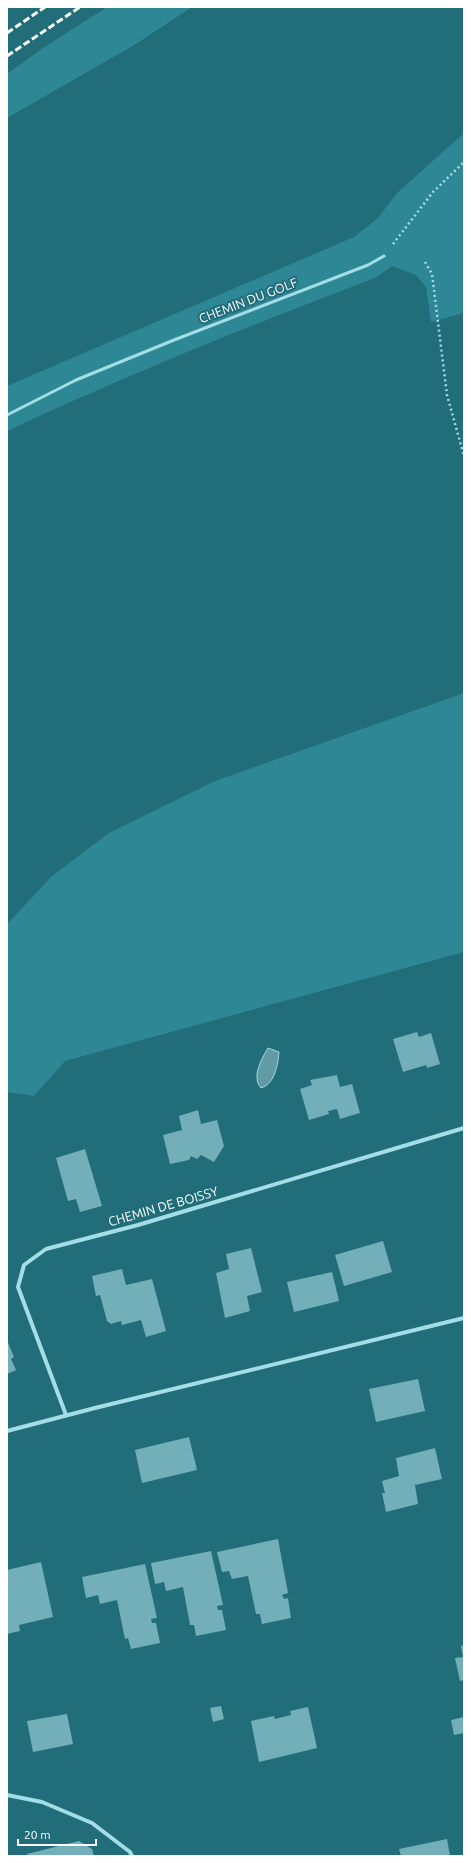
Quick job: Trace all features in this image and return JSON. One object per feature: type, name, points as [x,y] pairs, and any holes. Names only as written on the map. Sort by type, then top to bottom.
[{"type":"street","name":"CHEMIN DE BOISSY","points":[[66,1415],[18,1287],[24,1265],[46,1249],[138,1225],[464,1128]]},
{"type":"street","points":[[7,1431],[66,1415],[464,1318]]},
{"type":"street","points":[[7,1795],[42,1802],[92,1822],[130,1852],[132,1856]]},
{"type":"lane","name":"CHEMIN DU GOLF","points":[[7,415],[76,380],[181,337],[368,265],[384,256]]},
{"type":"path","points":[[384,256],[433,192],[464,162]]},
{"type":"path","points":[[425,262],[432,274],[447,395],[464,456]]},
{"type":"shaded area","points":[[107,7],[192,7],[136,44],[7,118],[7,74],[43,48]]},
{"type":"shaded area","points":[[464,133],[464,313],[431,322],[426,287],[416,275],[392,266],[375,278],[190,351],[7,431],[7,386],[354,237],[378,218],[397,193]]},
{"type":"shaded area","points":[[464,693],[464,952],[65,1061],[34,1096],[7,1092],[7,924],[52,876],[109,833],[215,781]]},
{"type":"shaded area","points":[[268,1048],[279,1052],[278,1062],[273,1078],[266,1086],[261,1088],[258,1084],[257,1073]]},
{"type":"building","points":[[417,1032],[419,1037],[431,1033],[440,1064],[427,1068],[426,1065],[403,1072],[393,1039]]},
{"type":"building","points":[[337,1075],[340,1087],[352,1084],[360,1113],[340,1119],[337,1109],[328,1111],[329,1114],[309,1120],[300,1089],[312,1085],[310,1080]]},
{"type":"building","points":[[198,1110],[201,1124],[217,1120],[224,1146],[214,1162],[201,1155],[197,1159],[191,1156],[189,1160],[170,1164],[163,1135],[182,1130],[179,1116]]},
{"type":"building","points":[[85,1149],[102,1206],[80,1212],[76,1199],[68,1201],[56,1158]]},
{"type":"building","points":[[383,1241],[392,1272],[344,1286],[335,1255]]},
{"type":"building","points":[[251,1248],[262,1292],[247,1296],[250,1311],[225,1318],[216,1273],[229,1269],[226,1254]]},
{"type":"building","points":[[122,1269],[126,1285],[152,1279],[166,1331],[146,1337],[141,1320],[122,1325],[121,1321],[111,1324],[107,1321],[100,1295],[96,1296],[92,1276]]},
{"type":"building","points":[[332,1272],[339,1301],[294,1312],[287,1282]]},
{"type":"building","points":[[7,1340],[14,1357],[11,1359],[16,1370],[7,1374]]},
{"type":"building","points":[[418,1379],[425,1411],[376,1422],[369,1389]]},
{"type":"building","points":[[189,1437],[197,1470],[142,1483],[135,1450]]},
{"type":"building","points":[[435,1448],[442,1479],[415,1485],[418,1504],[386,1512],[382,1493],[385,1493],[382,1481],[399,1476],[396,1458]]},
{"type":"building","points":[[278,1539],[288,1593],[282,1595],[284,1599],[288,1598],[291,1618],[262,1624],[260,1614],[256,1614],[248,1576],[232,1579],[229,1571],[222,1572],[217,1552]]},
{"type":"building","points":[[211,1551],[223,1605],[217,1606],[218,1610],[222,1610],[226,1630],[196,1636],[194,1625],[190,1625],[183,1587],[166,1591],[164,1582],[155,1584],[151,1563]]},
{"type":"building","points":[[41,1562],[53,1617],[19,1625],[20,1631],[7,1634],[7,1570]]},
{"type":"building","points":[[145,1564],[157,1618],[151,1619],[152,1623],[156,1623],[160,1643],[131,1649],[128,1638],[125,1639],[117,1600],[100,1604],[98,1595],[86,1598],[82,1577]]},
{"type":"building","points":[[464,1645],[464,1680],[460,1681],[455,1658],[463,1657],[461,1646]]},
{"type":"building","points":[[221,1706],[224,1719],[213,1722],[210,1708]]},
{"type":"building","points":[[308,1707],[317,1748],[259,1762],[251,1721],[274,1716],[275,1719],[291,1715],[290,1711]]},
{"type":"building","points":[[67,1714],[73,1744],[33,1752],[27,1721]]},
{"type":"building","points":[[464,1717],[464,1733],[454,1735],[451,1720]]},
{"type":"building","points":[[447,1839],[450,1856],[401,1856],[399,1849]]},
{"type":"building","points":[[79,1841],[92,1849],[94,1856],[27,1856],[27,1854]]},
{"type":"railway","points":[[7,33],[45,7]]},
{"type":"railway","points":[[7,56],[80,7]]}]
